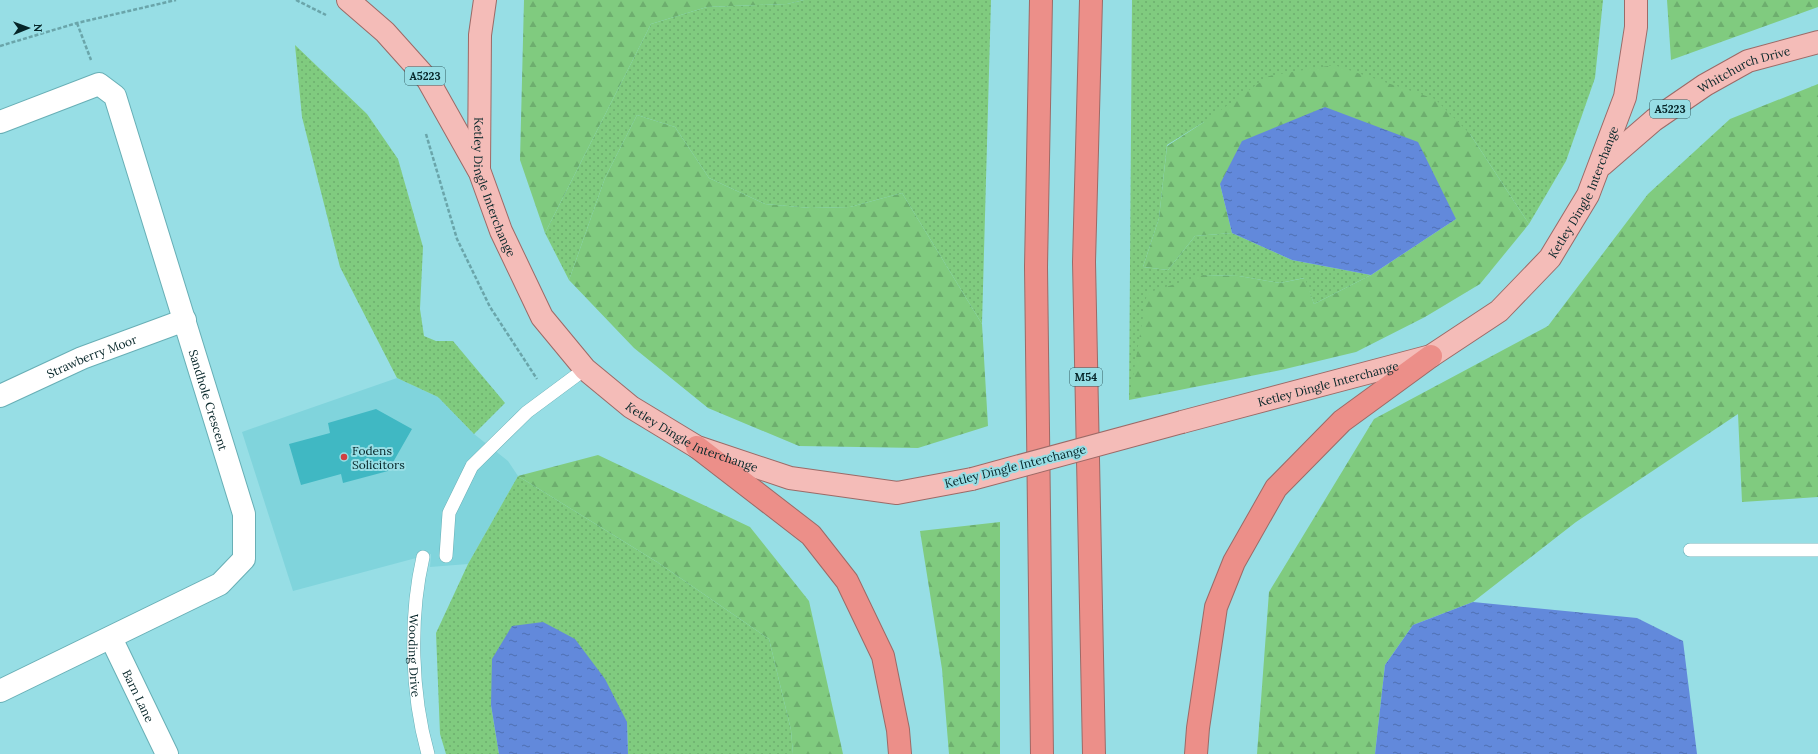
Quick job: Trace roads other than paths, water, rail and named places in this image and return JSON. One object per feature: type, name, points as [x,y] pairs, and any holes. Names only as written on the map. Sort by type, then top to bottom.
[{"type":"highway","points":[[1041,0],[1036,267],[1042,754]]},
{"type":"highway","name":"M54","points":[[1091,0],[1084,262],[1094,754]]},
{"type":"highway","points":[[1196,754],[1198,728],[1216,607],[1234,562],[1276,488],[1342,421],[1431,356]]},
{"type":"highway","points":[[697,447],[811,535],[847,581],[883,656],[898,730],[900,754]]},
{"type":"main road","name":"A5223","points":[[348,0],[385,32],[428,80],[479,170]]},
{"type":"main road","name":"Ketley Dingle Interchange","points":[[485,0],[480,34],[479,170],[501,231],[542,316],[585,369],[631,407],[697,447],[790,478],[897,493],[972,479],[1431,356],[1499,311],[1550,258],[1588,195],[1600,167],[1625,97],[1636,26],[1636,0]]},
{"type":"main road","name":"Whitchurch Drive","points":[[1600,167],[1654,120],[1704,85],[1748,61],[1818,42]]},
{"type":"street","name":"Sandhole Crescent","points":[[0,122],[99,84],[115,96],[244,514],[244,559],[220,584],[0,691]]},
{"type":"street","name":"Strawberry Moor","points":[[0,396],[82,358],[185,320]]},
{"type":"street","name":"Barn Lane","points":[[111,638],[167,754]]},
{"type":"lane","points":[[446,556],[449,513],[472,466],[527,412],[585,369]]},
{"type":"lane","points":[[1690,550],[1818,550]]},
{"type":"lane","name":"Wooding Drive","points":[[423,557],[416,596],[415,682],[420,726],[428,754]]},
{"type":"water","points":[[1325,107],[1418,142],[1456,219],[1371,275],[1292,260],[1232,233],[1220,184],[1242,141]]},
{"type":"water","points":[[1473,602],[1637,618],[1683,641],[1697,754],[1375,754],[1385,665],[1413,625]]},
{"type":"water","points":[[543,622],[575,639],[605,679],[627,722],[628,754],[499,754],[491,705],[492,659],[512,626]]},
{"type":"place","name":"Fodens Solicitors","points":[[344,457]]}]
